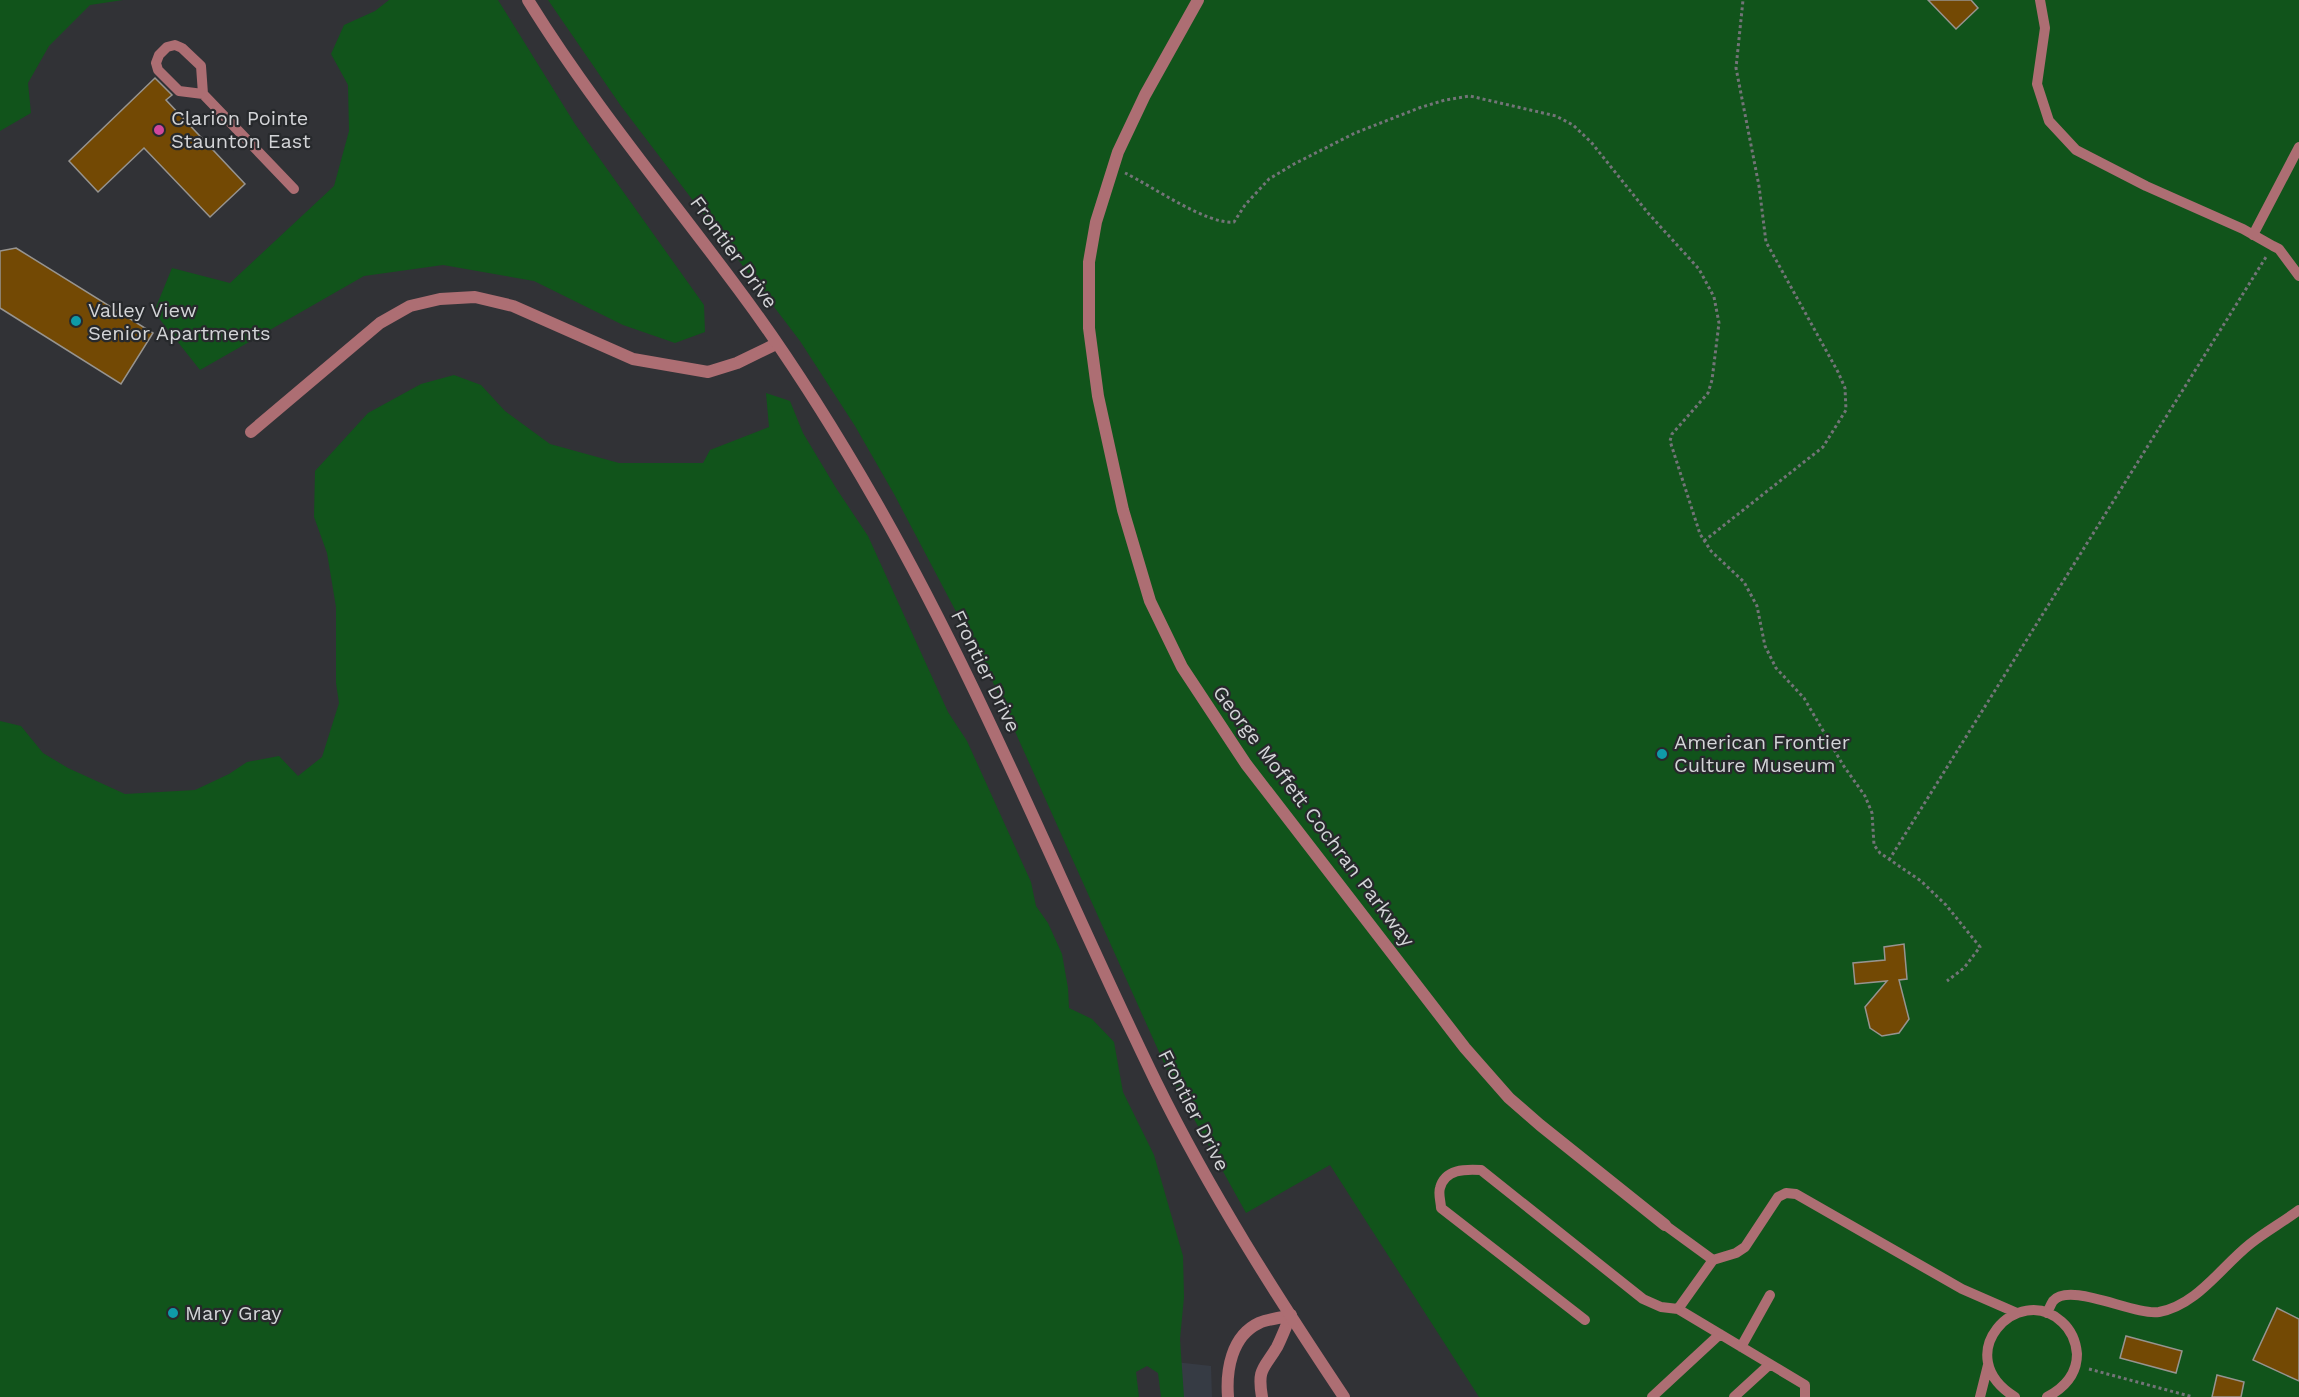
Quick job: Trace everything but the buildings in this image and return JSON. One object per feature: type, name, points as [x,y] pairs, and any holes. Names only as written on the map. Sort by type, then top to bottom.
[{"type":"street","name":"Frontier Drive","points":[[528,0],[613,125],[742,294],[827,420],[926,593],[967,675],[1157,1083],[1198,1163],[1238,1233],[1344,1397]]},
{"type":"street","name":"George Moffett Cochran Parkway","points":[[1198,0],[1145,95],[1113,167],[1096,222],[1089,262],[1087,295],[1091,354],[1128,527],[1147,592],[1169,643],[1197,691],[1246,764],[1465,1048],[1509,1098],[1665,1225]]},
{"type":"street","points":[[251,432],[380,323],[410,306],[440,299],[475,297],[513,306],[633,359],[708,372],[738,363],[776,344]]},
{"type":"street","points":[[1228,1397],[1229,1363],[1241,1339],[1258,1323],[1291,1315]]},
{"type":"street","points":[[1262,1397],[1260,1378],[1262,1369],[1276,1349],[1291,1315]]},
{"type":"lane","points":[[2040,0],[2045,28],[2037,84],[2049,121],[2076,150],[2279,249],[2299,276]]},
{"type":"lane","points":[[203,94],[201,66],[182,48],[174,45],[167,47],[159,55],[156,63],[158,70],[179,91],[203,94],[294,189]]},
{"type":"lane","points":[[2253,235],[2299,147]]},
{"type":"lane","points":[[1585,1320],[1441,1208],[1439,1189],[1446,1176],[1463,1168],[1481,1170],[1643,1299],[1661,1307],[1678,1309],[1806,1385],[1804,1397]]},
{"type":"lane","points":[[1678,1309],[1713,1260],[1736,1253],[1744,1247],[1778,1197],[1791,1193],[1962,1288],[2017,1313]]},
{"type":"lane","points":[[2047,1313],[2054,1299],[2063,1295],[2089,1297],[2140,1311],[2157,1312],[2173,1308],[2192,1298],[2250,1244],[2299,1210]]},
{"type":"lane","points":[[1665,1225],[1713,1260]]},
{"type":"lane","points":[[1741,1347],[1770,1295]]},
{"type":"lane","points":[[1980,1397],[1988,1364],[1988,1347],[1993,1332],[2003,1320],[2017,1313],[2032,1310],[2058,1318],[2070,1332],[2076,1349],[2075,1365],[2070,1379],[2060,1390],[2047,1397]]},
{"type":"lane","points":[[1652,1397],[1720,1334]]},
{"type":"lane","points":[[1734,1397],[1770,1364]]},
{"type":"lane","points":[[1988,1364],[1993,1377],[2002,1389],[2015,1397]]},
{"type":"path","points":[[1704,541],[1823,447],[1846,410],[1845,388],[1838,372],[1766,242],[1760,186],[1736,68],[1743,0]]},
{"type":"path","points":[[1113,167],[1222,223],[1234,222],[1245,205],[1269,179],[1294,164],[1355,133],[1436,103],[1470,96],[1556,116],[1573,125],[1591,142],[1619,179],[1699,269],[1714,297],[1719,324],[1712,380],[1708,393],[1672,434],[1670,441],[1700,534],[1711,551],[1744,582],[1757,606],[1765,646],[1776,668],[1804,698],[1837,755],[1865,796],[1872,813],[1874,845],[1880,853],[1930,889],[1980,947],[1964,968],[1947,981]]},
{"type":"path","points":[[1889,860],[2273,246]]},
{"type":"path","points":[[2075,1365],[2193,1397]]},
{"type":"shaded area","points":[[1175,1362],[1211,1366],[1212,1397],[1171,1397]]},
{"type":"green space","points":[[0,0],[123,0],[90,5],[49,46],[28,83],[31,113],[0,131]]},
{"type":"green space","points":[[389,0],[498,0],[575,124],[704,305],[705,332],[675,343],[623,325],[534,281],[443,265],[364,276],[200,370],[154,312],[172,268],[230,283],[334,186],[349,131],[348,85],[331,54],[344,25],[375,11]]},
{"type":"green space","name":"American Frontier Culture Museum","points":[[548,0],[2299,0],[2299,1397],[1479,1397],[1330,1165],[1246,1213],[1168,1072],[991,678],[894,494],[855,426],[800,341],[621,106]]},
{"type":"green space","points":[[454,375],[481,385],[505,411],[550,444],[619,463],[703,463],[710,450],[769,427],[766,393],[790,401],[803,433],[868,536],[948,712],[967,741],[1031,882],[1036,906],[1048,923],[1062,954],[1069,1008],[1092,1019],[1114,1042],[1123,1092],[1154,1155],[1183,1256],[1184,1297],[1180,1339],[1184,1397],[1161,1397],[1158,1373],[1147,1366],[1136,1372],[1139,1397],[0,1397],[0,721],[21,726],[43,753],[68,768],[125,794],[195,790],[229,774],[247,762],[279,756],[298,776],[322,757],[339,703],[336,683],[336,607],[327,553],[314,517],[315,471],[368,413],[421,384]]},
{"type":"place","name":"Clarion Pointe Staunton East","points":[[159,130]]},
{"type":"place","name":"Valley View Senior Apartments","points":[[76,321]]},
{"type":"place","name":"American Frontier Culture Museum","points":[[1662,754]]},
{"type":"place","name":"Mary Gray","points":[[173,1313]]}]
